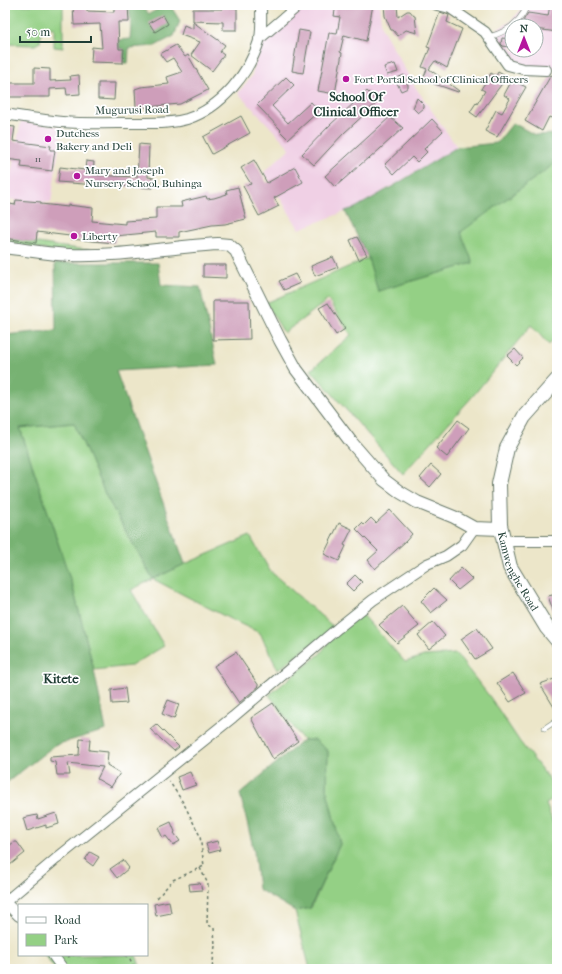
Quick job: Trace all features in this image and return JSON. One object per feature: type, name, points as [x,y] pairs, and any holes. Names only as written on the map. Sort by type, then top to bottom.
[{"type":"main road","name":"Kamwenghe Road","points":[[557,380],[524,417],[507,448],[499,484],[501,530],[510,568],[547,628],[557,640]]},
{"type":"street","name":"Mugurusi Road","points":[[5,114],[63,122],[96,123],[164,123],[186,119],[208,108],[230,90],[242,75],[259,39],[261,5]]},
{"type":"street","points":[[259,39],[299,5]]},
{"type":"street","points":[[437,5],[450,8],[485,32],[508,65],[523,69],[546,70]]},
{"type":"street","points":[[5,247],[68,254],[123,253],[218,244],[232,247],[236,251],[296,369],[351,442],[384,480],[417,502],[454,517],[474,528],[501,530],[557,541]]},
{"type":"street","points":[[18,915],[5,902],[56,859],[244,709],[338,628],[373,600],[427,564],[446,556],[462,545],[474,528]]},
{"type":"street","points":[[54,956],[63,969]]},
{"type":"lane","points":[[488,37],[501,33],[516,22],[525,11],[527,5]]},
{"type":"lane","points":[[545,728],[557,720]]},
{"type":"path","points":[[157,898],[173,880],[204,866],[200,836],[184,804],[164,774]]},
{"type":"path","points":[[200,868],[208,884],[207,924],[214,928],[215,946],[212,969]]},
{"type":"path","points":[[126,956],[130,959],[135,969]]},
{"type":"shaded area","points":[[308,5],[379,5],[382,28],[414,85],[457,147],[355,208],[299,229],[264,172],[290,148],[238,93],[252,76],[260,42]]},
{"type":"shaded area","points":[[522,5],[557,5],[557,71],[550,67],[524,66],[511,62],[508,58],[544,58],[544,18],[514,18],[520,11]]},
{"type":"shaded area","points":[[504,25],[504,51],[492,32]]},
{"type":"shaded area","points":[[21,121],[62,127],[51,203],[6,199]]},
{"type":"green space","points":[[5,5],[63,5],[63,48],[54,47],[54,28],[42,27],[40,42],[35,45],[5,44]]},
{"type":"green space","points":[[129,5],[142,5],[149,14],[166,5],[170,5],[180,21],[174,36],[155,46],[129,48],[128,63],[123,63],[124,49],[119,48],[118,40],[130,39],[131,24]]},
{"type":"green space","points":[[513,123],[535,135],[557,134],[557,162],[461,232],[473,263],[378,291],[368,258],[345,211],[355,208],[457,147],[497,143]]},
{"type":"green space","points":[[557,162],[557,337],[549,345],[531,325],[472,397],[403,474],[311,370],[351,335],[328,300],[284,333],[266,303],[368,258],[378,291],[473,263],[460,232]]},
{"type":"green space","points":[[5,238],[89,250],[71,254],[5,243]]},
{"type":"green space","points":[[55,263],[158,263],[161,285],[200,287],[217,365],[116,371],[185,564],[153,579],[106,496],[74,423],[20,428],[73,588],[94,670],[106,730],[55,745],[5,784],[5,335],[56,330]]},
{"type":"green space","points":[[74,423],[106,496],[153,579],[131,590],[164,646],[131,666],[94,670],[73,588],[20,428]]},
{"type":"green space","points":[[250,536],[270,571],[337,630],[363,615],[405,662],[424,656],[456,654],[490,697],[520,742],[557,789],[557,797],[546,804],[557,830],[557,965],[553,969],[310,969],[295,911],[311,908],[340,844],[327,791],[328,751],[315,740],[303,740],[269,695],[320,654],[337,631],[310,645],[278,670],[260,633],[153,579]]},
{"type":"green space","points":[[303,740],[315,740],[328,751],[327,791],[340,844],[310,908],[295,911],[258,889],[254,851],[240,794]]},
{"type":"green space","points":[[46,956],[136,956],[141,969],[55,969]]},
{"type":"building","points":[[73,5],[87,5],[87,11],[114,12],[114,5],[128,5],[129,22],[118,22],[119,49],[124,49],[123,63],[91,62],[92,47],[102,48],[100,24],[74,25]]},
{"type":"building","points":[[336,5],[373,5],[366,41],[344,35],[340,52],[342,53],[335,94],[318,91],[329,33],[337,34],[340,17],[334,16]]},
{"type":"building","points":[[384,5],[397,5],[398,17],[407,11],[410,11],[415,16],[417,33],[406,30],[398,36],[393,30],[391,30],[385,16]]},
{"type":"building","points":[[550,5],[557,5],[557,32],[544,30],[544,18],[525,18],[528,13],[548,16]]},
{"type":"building","points":[[221,7],[237,8],[237,30],[223,30],[223,22],[193,21],[193,9],[222,9]]},
{"type":"building","points":[[440,12],[449,15],[447,22],[462,29],[447,68],[435,61],[429,69],[459,91],[458,92],[429,82],[435,77],[422,82],[427,69],[422,67],[430,48],[427,47]]},
{"type":"building","points":[[163,15],[168,24],[155,32],[149,23]]},
{"type":"building","points":[[193,22],[225,45],[220,52],[224,55],[212,71],[191,55],[200,42],[181,35],[184,25],[193,29]]},
{"type":"building","points":[[299,30],[310,32],[303,73],[292,71]]},
{"type":"building","points":[[502,38],[504,38],[504,46],[501,44]]},
{"type":"building","points":[[176,45],[185,57],[188,55],[208,90],[180,104],[136,108],[135,89],[169,84],[167,77],[182,72],[173,58],[166,62],[160,54]]},
{"type":"building","points":[[395,64],[398,72],[387,75],[384,67]]},
{"type":"building","points":[[34,68],[50,69],[50,81],[71,80],[70,76],[79,75],[80,94],[67,95],[66,88],[50,89],[50,97],[5,97],[5,83],[34,83]]},
{"type":"building","points":[[498,72],[507,77],[477,117],[470,112],[485,91],[481,89],[491,73],[496,76]]},
{"type":"building","points":[[404,75],[408,88],[401,91],[395,79]]},
{"type":"building","points":[[551,75],[557,78],[557,114],[554,119],[549,117],[542,131],[525,121]]},
{"type":"building","points":[[286,77],[294,85],[272,106],[288,123],[311,102],[319,111],[288,139],[257,105]]},
{"type":"building","points":[[512,80],[526,87],[497,137],[485,131],[496,110],[502,113],[510,99],[504,95]]},
{"type":"building","points":[[98,83],[115,83],[114,100],[98,99]]},
{"type":"building","points":[[367,91],[378,102],[344,133],[314,165],[302,154],[330,125]]},
{"type":"building","points":[[417,98],[424,105],[424,108],[418,113],[413,108]]},
{"type":"building","points":[[241,116],[250,133],[212,154],[203,137]]},
{"type":"building","points":[[390,117],[403,128],[335,187],[325,176]]},
{"type":"building","points":[[432,119],[443,131],[424,149],[427,152],[417,162],[412,157],[394,174],[385,164]]},
{"type":"building","points":[[6,126],[15,127],[13,141],[51,146],[50,150],[55,150],[52,171],[21,167],[22,161],[5,159]]},
{"type":"building","points":[[139,144],[149,145],[148,177],[154,178],[153,188],[58,182],[60,167],[85,170],[86,161],[94,162],[93,175],[137,177]]},
{"type":"building","points":[[254,160],[267,183],[295,167],[303,182],[274,198],[279,206],[259,216],[243,186],[251,184],[241,168]]},
{"type":"building","points":[[238,187],[246,219],[179,232],[179,237],[156,237],[156,232],[115,236],[115,243],[70,239],[70,236],[37,232],[36,243],[5,238],[5,203],[15,205],[16,200],[41,202],[41,204],[68,207],[68,205],[93,208],[92,221],[125,224],[125,221],[156,219],[156,207],[182,207],[181,202],[206,196],[207,199],[214,198],[227,194],[226,190]]},
{"type":"building","points":[[357,237],[367,255],[359,260],[350,240]]},
{"type":"building","points":[[333,257],[338,267],[315,276],[311,266]]},
{"type":"building","points":[[203,265],[226,265],[226,278],[203,277]]},
{"type":"building","points":[[295,274],[300,283],[284,290],[279,281]]},
{"type":"building","points":[[213,301],[249,301],[250,339],[213,340]]},
{"type":"building","points":[[328,303],[345,329],[336,335],[319,308]]},
{"type":"building","points":[[515,349],[523,358],[516,365],[507,356]]},
{"type":"building","points":[[458,420],[469,428],[447,457],[436,448]]},
{"type":"building","points":[[431,465],[441,474],[430,487],[420,478]]},
{"type":"building","points":[[390,510],[412,534],[375,569],[368,560],[378,551],[356,529],[362,523],[364,525],[371,518],[376,523]]},
{"type":"building","points":[[339,523],[352,529],[344,545],[346,546],[339,561],[324,554]]},
{"type":"building","points":[[461,568],[472,579],[458,590],[449,581]]},
{"type":"building","points":[[355,575],[362,582],[353,591],[346,584]]},
{"type":"building","points":[[434,588],[447,600],[431,613],[421,601]]},
{"type":"building","points":[[557,594],[557,619],[556,619],[548,596]]},
{"type":"building","points":[[402,606],[419,626],[397,643],[379,625]]},
{"type":"building","points":[[433,622],[445,636],[429,649],[418,635]]},
{"type":"building","points":[[477,628],[492,649],[475,659],[461,639]]},
{"type":"building","points":[[236,652],[259,686],[239,703],[214,666]]},
{"type":"building","points":[[513,673],[526,693],[510,702],[497,683]]},
{"type":"building","points":[[557,678],[557,712],[540,684]]},
{"type":"building","points":[[125,688],[127,703],[112,704],[111,690]]},
{"type":"building","points":[[168,700],[179,704],[174,719],[162,714]]},
{"type":"building","points":[[273,703],[298,741],[273,759],[251,718]]},
{"type":"building","points":[[156,724],[179,747],[174,751],[150,729]]},
{"type":"building","points":[[80,739],[90,740],[89,750],[108,752],[107,765],[120,773],[111,787],[97,779],[103,767],[68,763],[70,775],[57,775],[55,762],[50,761],[50,757],[79,755]]},
{"type":"building","points":[[190,772],[196,785],[182,790],[177,777]]},
{"type":"building","points":[[56,813],[59,824],[46,828],[46,825],[27,831],[23,818],[37,815],[38,819]]},
{"type":"building","points":[[171,822],[175,832],[174,833],[180,841],[173,845],[166,836],[163,838],[158,828]]},
{"type":"building","points":[[217,841],[220,850],[209,853],[206,844]]},
{"type":"building","points":[[14,842],[17,842],[25,853],[5,869],[5,849]]},
{"type":"building","points":[[90,852],[99,857],[93,866],[85,860]]},
{"type":"building","points":[[123,860],[129,868],[117,878],[110,869]]},
{"type":"building","points":[[200,883],[202,890],[190,891],[189,884]]},
{"type":"building","points":[[169,901],[171,913],[156,916],[154,904]]},
{"type":"place","name":"Fort Portal School of Clinical Officers","points":[[346,79]]},
{"type":"place","name":"Dutchess Bakery and Deli","points":[[48,139]]},
{"type":"place","name":"Mary and Joseph Nursery School, Buhinga","points":[[77,176]]},
{"type":"place","name":"Liberty","points":[[74,236]]},
{"type":"district","name":"School Of Clinical Officer","points":[[356,104]]},
{"type":"district","name":"Kitete","points":[[61,678]]}]
